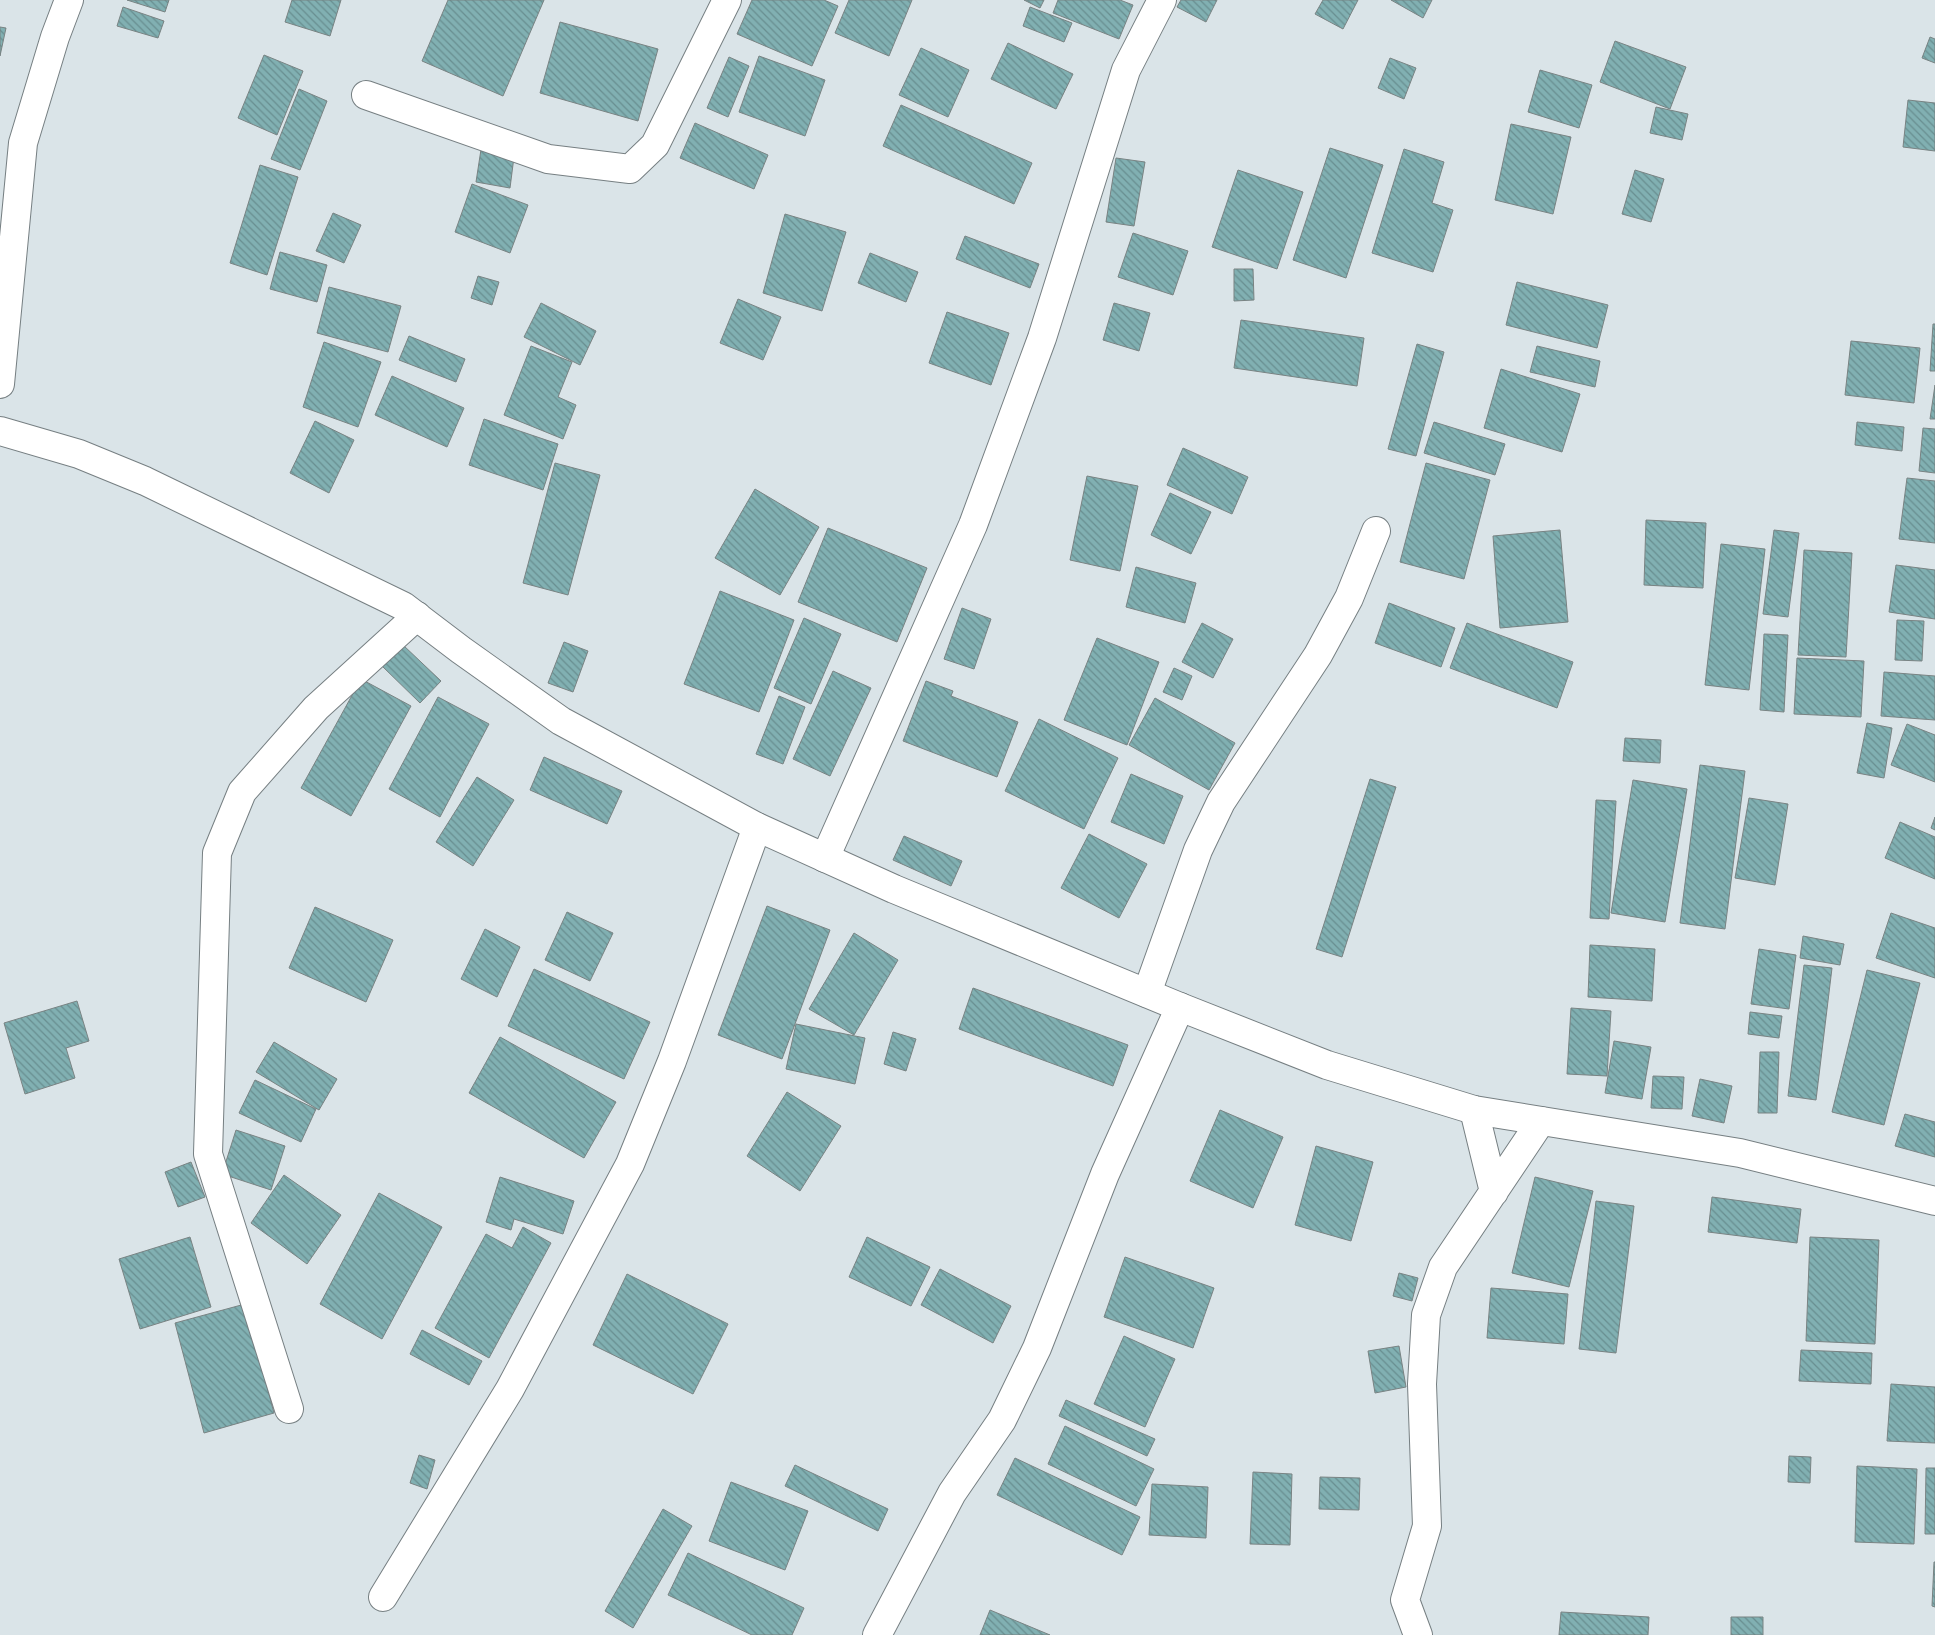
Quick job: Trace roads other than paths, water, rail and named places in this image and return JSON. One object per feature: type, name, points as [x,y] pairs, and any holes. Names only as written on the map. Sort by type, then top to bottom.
[{"type":"street","points":[[0,384],[22,143],[55,36],[69,0]]},
{"type":"street","points":[[366,94],[548,159],[630,170],[655,145],[727,0]]},
{"type":"street","points":[[826,858],[972,525],[1042,338],[1126,70],[1162,0]]},
{"type":"street","points":[[0,431],[79,454],[145,481],[403,606],[561,721],[757,827],[894,889],[1180,1007],[1327,1065],[1474,1110],[1740,1153],[1935,1201]]},
{"type":"street","points":[[1147,993],[1198,850],[1221,802],[1318,655],[1349,598],[1376,531]]},
{"type":"street","points":[[289,1408],[208,1154],[217,853],[242,792],[316,708],[417,616]]},
{"type":"street","points":[[383,1597],[510,1389],[630,1164],[672,1061],[757,827]]},
{"type":"street","points":[[877,1635],[952,1493],[1002,1420],[1037,1348],[1105,1174],[1180,1007]]},
{"type":"street","points":[[1474,1110],[1494,1192]]},
{"type":"street","points":[[1418,1635],[1405,1600],[1427,1526],[1422,1384],[1426,1315],[1443,1267],[1541,1121]]}]
